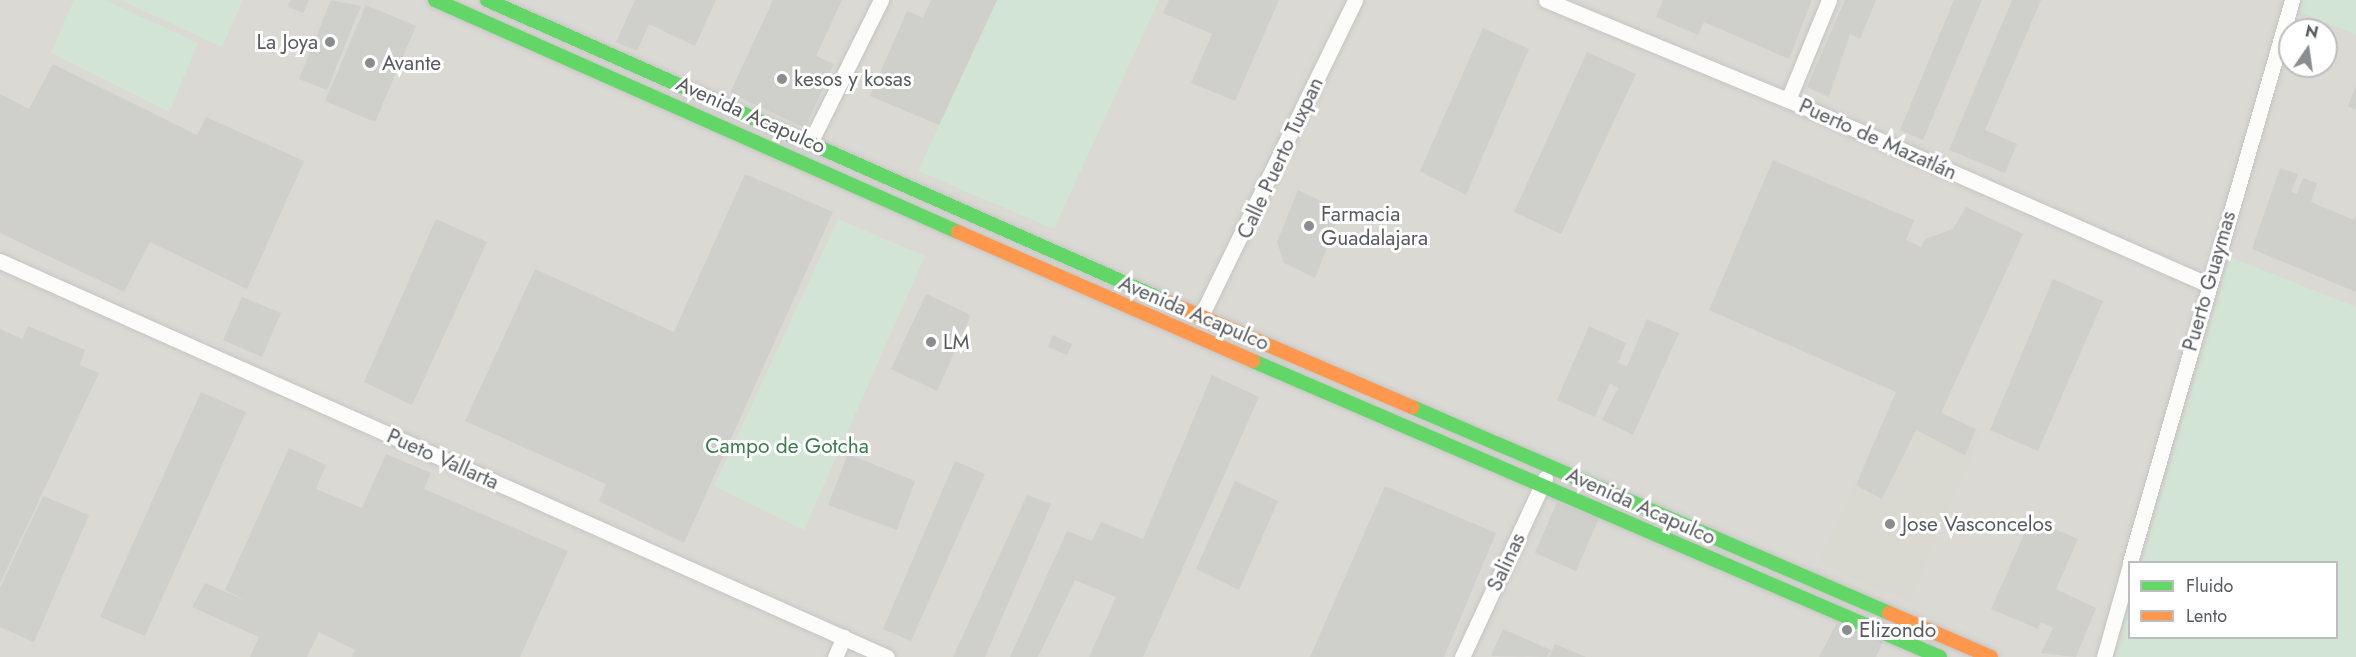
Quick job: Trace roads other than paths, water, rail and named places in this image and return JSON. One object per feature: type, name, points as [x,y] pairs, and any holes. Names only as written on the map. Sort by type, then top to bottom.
[{"type":"main road","name":"Avenida Acapulco","points":[[435,0],[1940,657]]},
{"type":"main road","name":"Avenida Acapulco","points":[[488,0],[1550,467],[1991,657]]},
{"type":"street","points":[[810,143],[881,0]]},
{"type":"street","name":"Calle Puerto Tuxpan","points":[[1202,314],[1355,0]]},
{"type":"street","name":"Puerto de Mazatlán","points":[[1546,0],[1788,100],[2208,284]]},
{"type":"street","points":[[1788,100],[1829,0]]},
{"type":"street","name":"Puerto Guaymas","points":[[2131,561],[2208,284],[2292,0]]},
{"type":"street","name":"Pueto Vallarta","points":[[0,261],[886,657]]},
{"type":"street","name":"Salinas","points":[[1462,657],[1550,467]]},
{"type":"street","name":"Puerto Guaymas","points":[[2104,657],[2128,571]]},
{"type":"street","points":[[835,657],[844,637]]},
{"type":"place","name":"La Joya","points":[[330,42]]},
{"type":"place","name":"Avante","points":[[370,63]]},
{"type":"place","name":"kesos y kosas","points":[[782,79]]},
{"type":"place","name":"Farmacia Guadalajara","points":[[1309,226]]},
{"type":"place","name":"LM","points":[[931,342]]},
{"type":"place","name":"Jose Vasconcelos","points":[[1890,524]]},
{"type":"place","name":"Elizondo","points":[[1847,630]]},
{"type":"park label","name":"Campo de Gotcha","points":[[787,446]]}]
